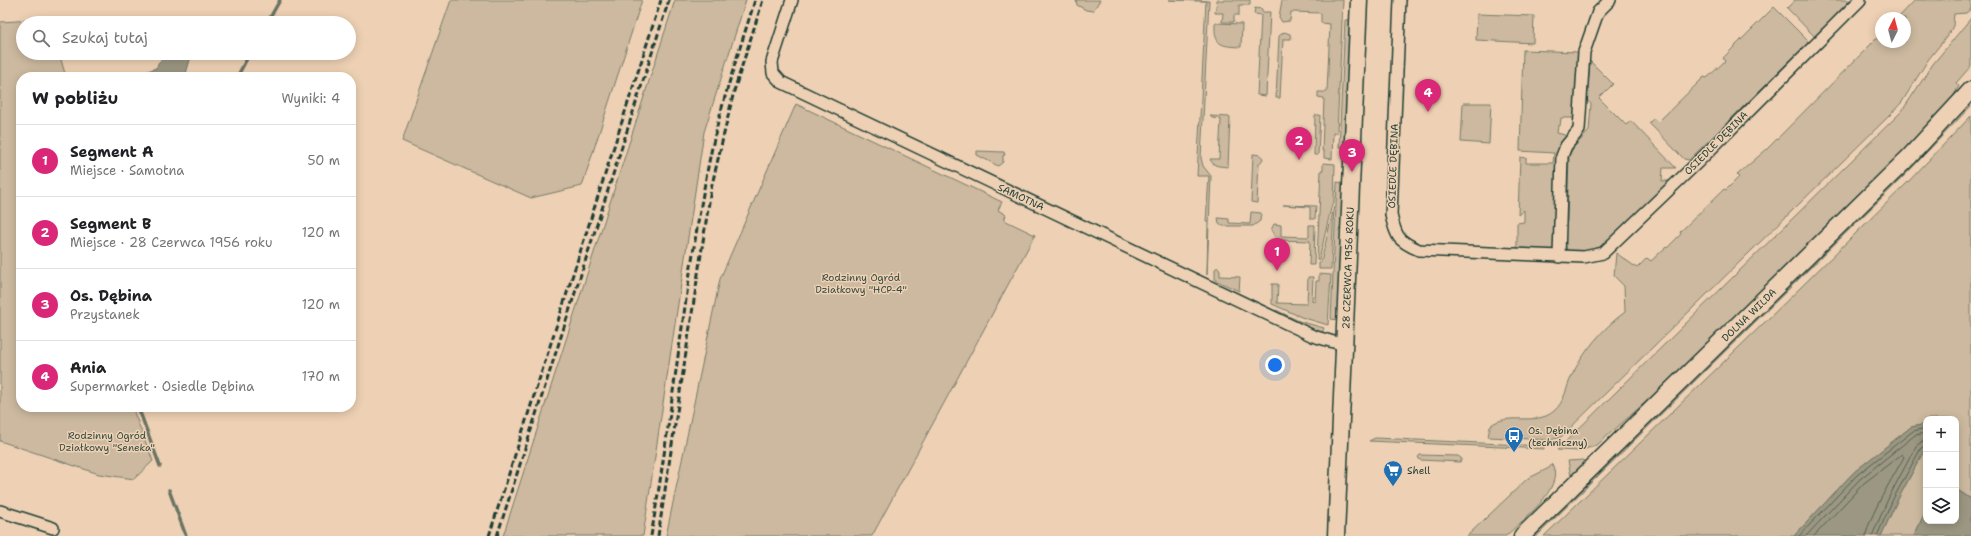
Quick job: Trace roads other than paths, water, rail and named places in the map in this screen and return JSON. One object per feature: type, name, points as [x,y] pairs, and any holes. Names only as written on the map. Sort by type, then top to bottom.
[{"type":"main road","name":"28 CZERWCA 1956 ROKU","points":[[1336,536],[1359,0]]},
{"type":"main road","name":"DOLNA WILDA","points":[[1522,536],[1909,157],[1971,90]]},
{"type":"street","name":"SAMOTNA","points":[[792,0],[772,62],[773,73],[781,82],[1313,336],[1344,345]]},
{"type":"street","name":"OSIEDLE DĘBINA","points":[[1400,0],[1391,215],[1395,234],[1406,244],[1419,250],[1584,258],[1603,254],[1697,163],[1860,0]]},
{"type":"street","points":[[1559,257],[1562,156],[1566,146],[1579,130],[1584,52],[1598,12],[1610,0]]},
{"type":"street","points":[[0,511],[53,528]]},
{"type":"water","points":[[161,60],[190,60],[186,72],[145,72],[156,68]]},
{"type":"water","points":[[1923,425],[1923,453],[1897,501],[1881,536],[1794,536],[1854,472],[1911,427]]},
{"type":"water","points":[[1959,491],[1971,499],[1971,536],[1914,536],[1923,516],[1923,524],[1959,524]]},
{"type":"waterway","points":[[271,16],[280,0]]},
{"type":"waterway","points":[[240,72],[246,60]]},
{"type":"waterway","points":[[140,412],[160,466]]},
{"type":"waterway","points":[[169,490],[186,536]]},
{"type":"railway","points":[[489,536],[661,0]]},
{"type":"railway","points":[[497,536],[669,0]]},
{"type":"railway","points":[[651,536],[693,251],[710,157],[725,97],[755,0]]},
{"type":"railway","points":[[658,536],[711,189],[734,91],[763,0]]},
{"type":"place","name":"Ania","points":[[1428,112]]},
{"type":"place","name":"Segment B","points":[[1299,160]]},
{"type":"place","name":"Os. Dębina","points":[[1352,172]]},
{"type":"place","name":"Segment A","points":[[1277,271]]},
{"type":"place","name":"Os. Dębina (techniczny)","points":[[1514,453]]},
{"type":"place","name":"Shell","points":[[1393,487]]},
{"type":"park label","name":"Rodzinny Ogród Działkowy \"HCP-4\"","points":[[861,282]]},
{"type":"park label","name":"Rodzinny Ogród Działkowy \"Seneka\"","points":[[107,440]]}]
